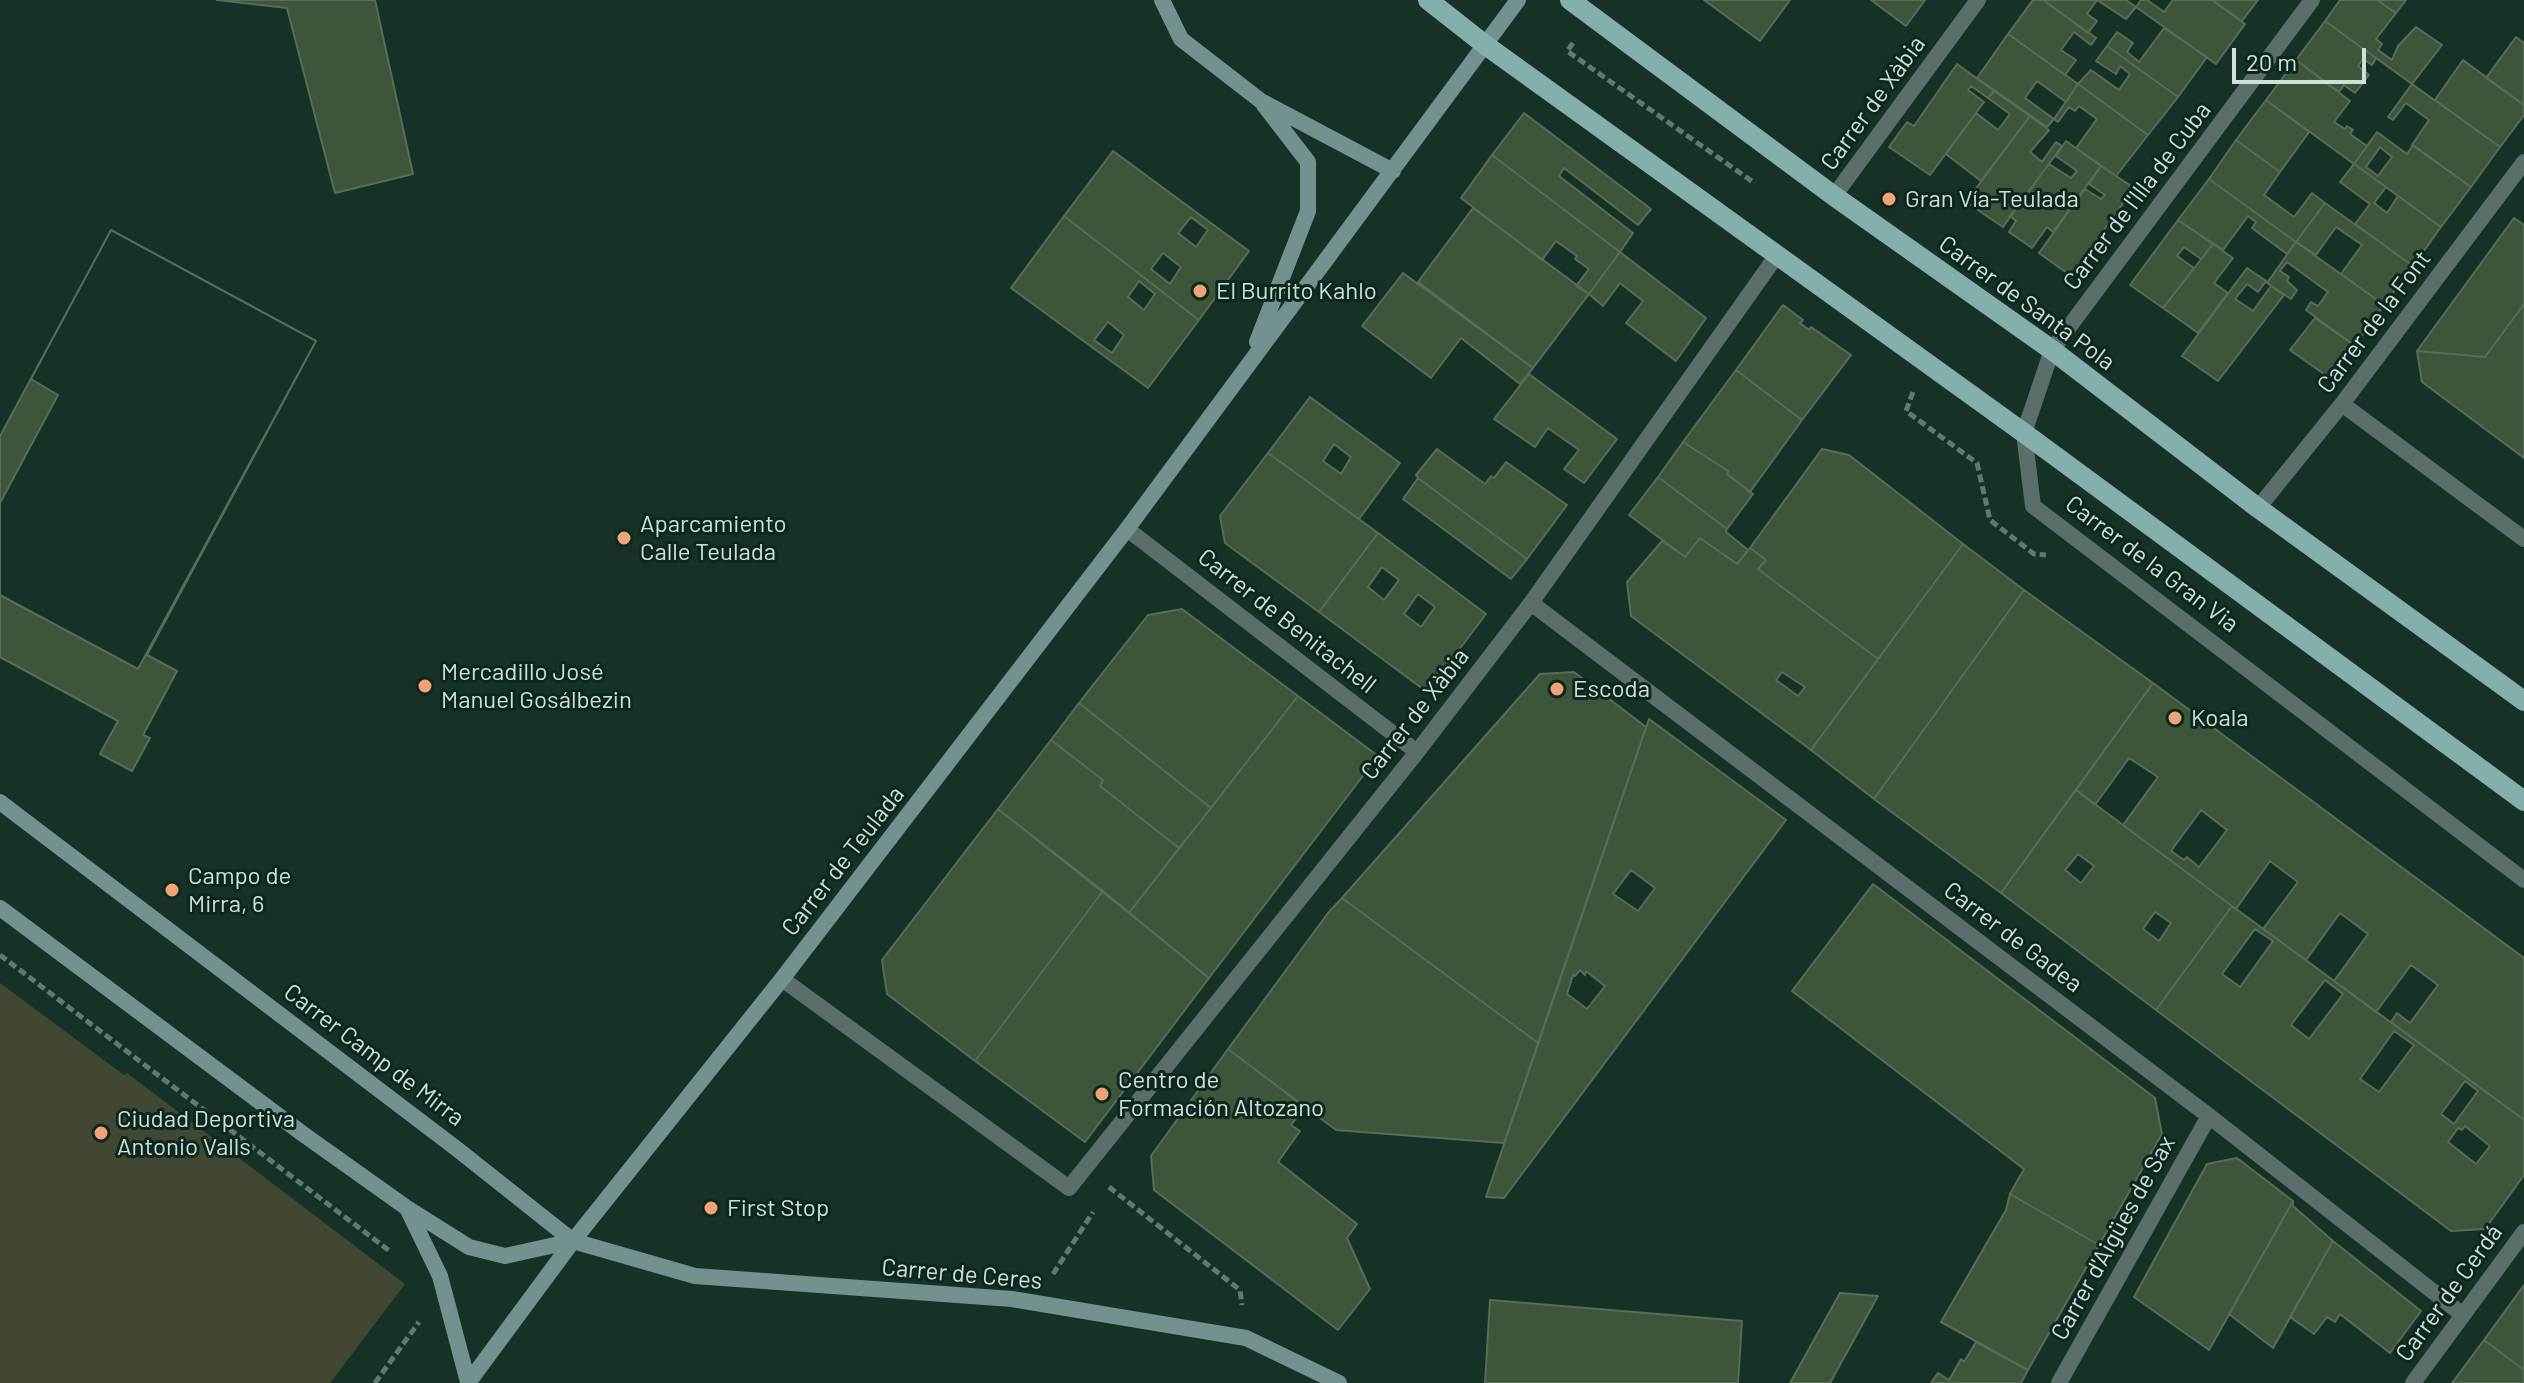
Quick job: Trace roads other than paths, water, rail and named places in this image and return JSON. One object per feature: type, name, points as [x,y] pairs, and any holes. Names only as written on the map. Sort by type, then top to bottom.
[{"type":"main road","points":[[1428,0],[1484,44],[2024,433]]},
{"type":"main road","name":"Carrer de Santa Pola","points":[[1570,0],[1834,196],[2052,350],[2258,508]]},
{"type":"main road","name":"Carrer de la Gran Via","points":[[2024,433],[2524,801]]},
{"type":"main road","points":[[2258,508],[2524,701]]},
{"type":"street","name":"Carrer de Teulada","points":[[1162,0],[1181,39],[1261,101],[1393,171]]},
{"type":"street","name":"Carrer de Teulada","points":[[468,1382],[573,1241],[782,979],[1127,529],[1518,0]]},
{"type":"street","name":"Carrer de Xàbia","points":[[1834,196],[1978,0]]},
{"type":"street","name":"Carrer de l'Illa de Cuba","points":[[2024,433],[2052,350],[2312,0]]},
{"type":"street","name":"Carrer de Teulada","points":[[1249,362],[1308,211],[1308,162],[1261,101]]},
{"type":"street","name":"Carrer de la Font","points":[[2258,508],[2342,404],[2524,162]]},
{"type":"street","name":"Carrer de Xàbia","points":[[782,979],[1069,1188],[1417,752],[1531,603],[1777,255]]},
{"type":"street","points":[[2342,404],[2524,539]]},
{"type":"street","name":"Carrer de la Gran Via","points":[[2024,433],[2033,506],[2524,880]]},
{"type":"street","name":"Carrer de Benitachell","points":[[1127,529],[1417,752]]},
{"type":"street","name":"Carrer de Gadea","points":[[1531,603],[2209,1116],[2463,1315]]},
{"type":"street","name":"Carrer Camp de Mirra","points":[[0,802],[573,1241]]},
{"type":"street","points":[[0,908],[303,1134],[407,1208],[469,1247],[505,1256],[573,1241]]},
{"type":"street","name":"Carrer d'Aigües de Sax","points":[[2059,1383],[2209,1116]]},
{"type":"street","points":[[407,1208],[440,1276],[468,1382]]},
{"type":"street","name":"Carrer de Cerdá","points":[[2413,1383],[2524,1232]]},
{"type":"street","name":"Carrer de Ceres","points":[[573,1241],[695,1276],[1012,1299],[1246,1338],[1339,1383]]},
{"type":"place","name":"Gran Vía-Teulada","points":[[1889,199]]},
{"type":"place","name":"El Burrito Kahlo","points":[[1200,291]]},
{"type":"place","name":"Aparcamiento Calle Teulada","points":[[624,538]]},
{"type":"place","name":"Mercadillo José Manuel Gosálbezin","points":[[425,686]]},
{"type":"place","name":"Escoda","points":[[1557,689]]},
{"type":"place","name":"Koala","points":[[2175,718]]},
{"type":"place","name":"Campo de Mirra, 6","points":[[172,890]]},
{"type":"place","name":"Centro de Formación Altozano","points":[[1102,1094]]},
{"type":"place","name":"Ciudad Deportiva Antonio Valls","points":[[101,1133]]},
{"type":"place","name":"First Stop","points":[[711,1208]]}]
